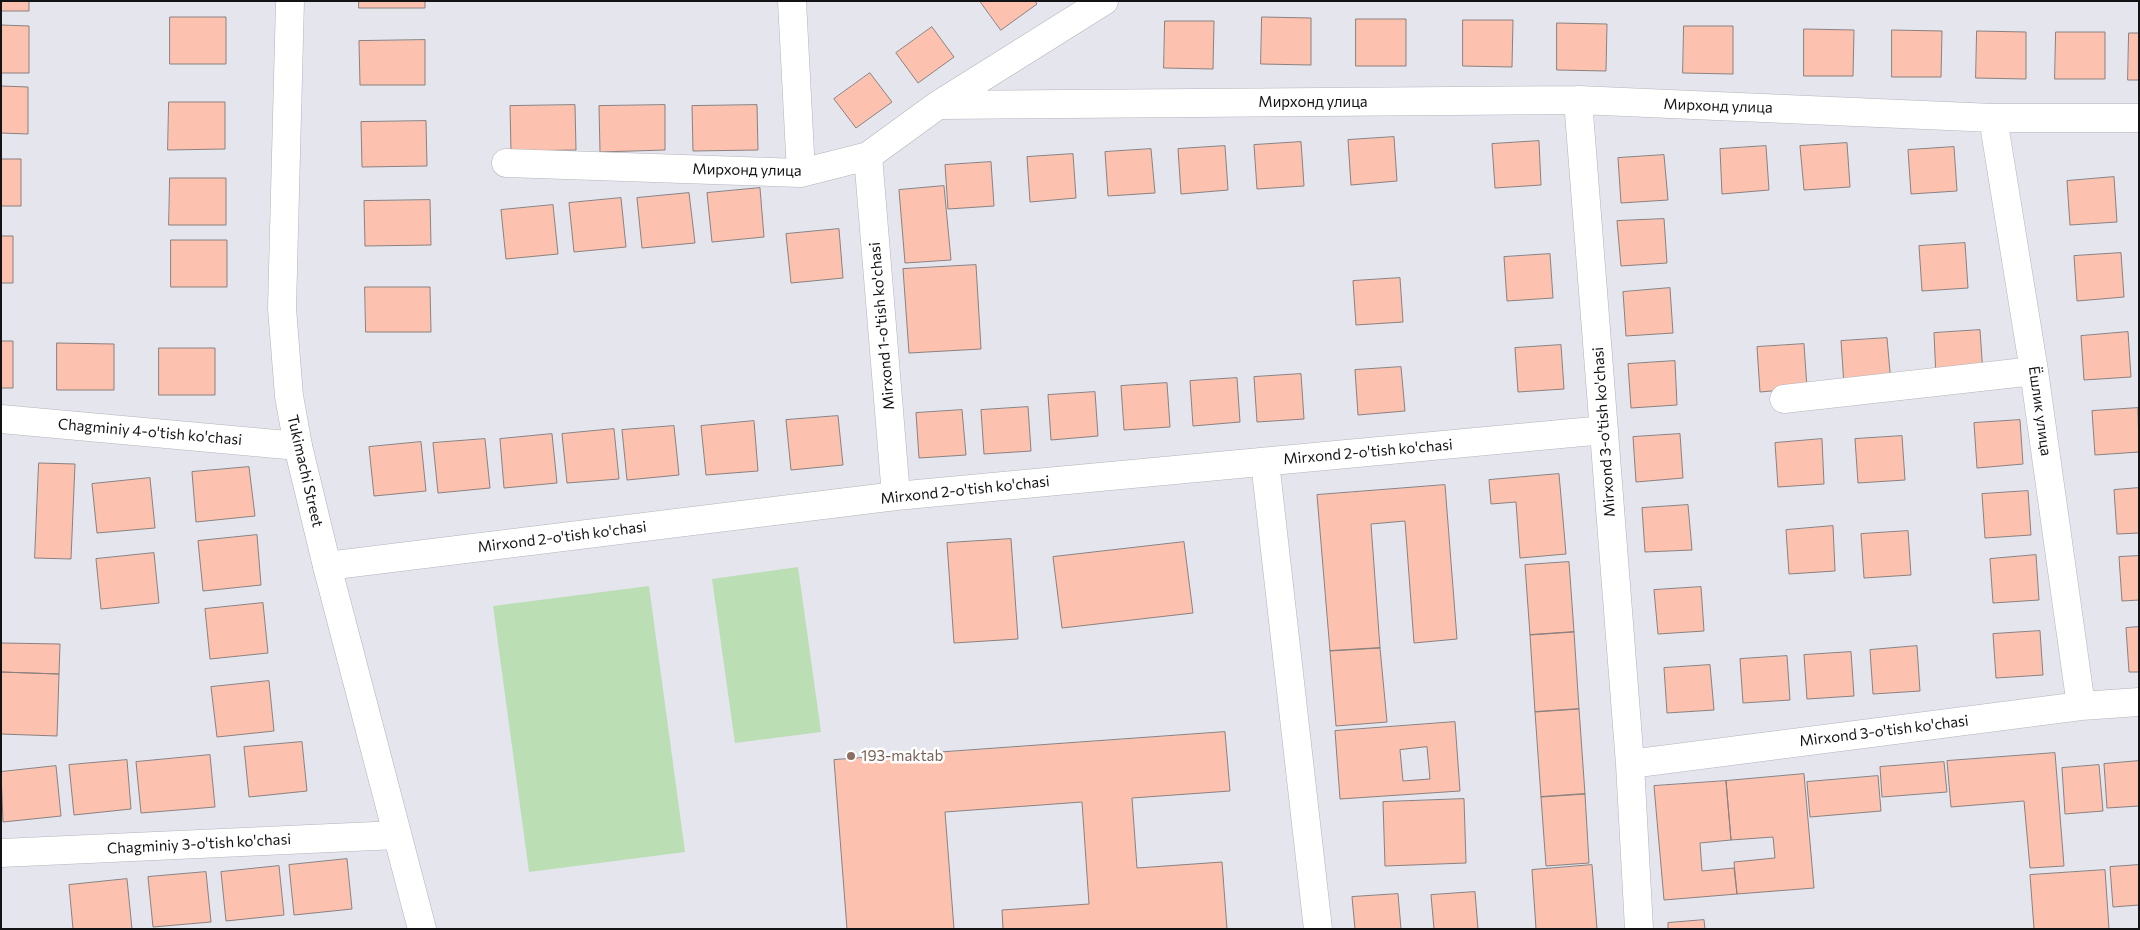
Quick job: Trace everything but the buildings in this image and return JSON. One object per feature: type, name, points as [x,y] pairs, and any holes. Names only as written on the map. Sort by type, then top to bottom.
[{"type":"street","name":"Tukimachi Street","points":[[290,1],[282,317],[288,396],[327,566],[422,929]]},
{"type":"street","points":[[792,1],[801,173]]},
{"type":"street","points":[[938,105],[1104,1]]},
{"type":"street","name":"Мирхонд улица","points":[[506,163],[801,173],[868,156],[938,105],[1578,100],[1993,118],[2139,118]]},
{"type":"street","name":"Mirxond 3-o'tish ko'chasi","points":[[1578,100],[1630,764],[1639,929]]},
{"type":"street","name":"Ёшлик улица","points":[[1993,118],[2034,371],[2081,706]]},
{"type":"street","name":"Mirxond 1-o'tish ko'chasi","points":[[868,156],[896,496]]},
{"type":"street","points":[[1784,399],[2034,371]]},
{"type":"street","name":"Chagminiy 4-o'tish ko'chasi","points":[[1,419],[298,446]]},
{"type":"street","name":"Mirxond 2-o'tish ko'chasi","points":[[327,566],[896,496],[1604,430]]},
{"type":"street","points":[[1265,462],[1318,929]]},
{"type":"street","name":"Mirxond 3-o'tish ko'chasi","points":[[1630,764],[2081,706],[2139,702]]},
{"type":"street","name":"Chagminiy 3-o'tish ko'chasi","points":[[1,853],[397,835]]},
{"type":"green space","points":[[798,567],[821,732],[735,743],[712,579]]},
{"type":"green space","points":[[649,586],[685,852],[529,872],[493,606]]},
{"type":"place","name":"193-maktab","points":[[851,756]]}]
